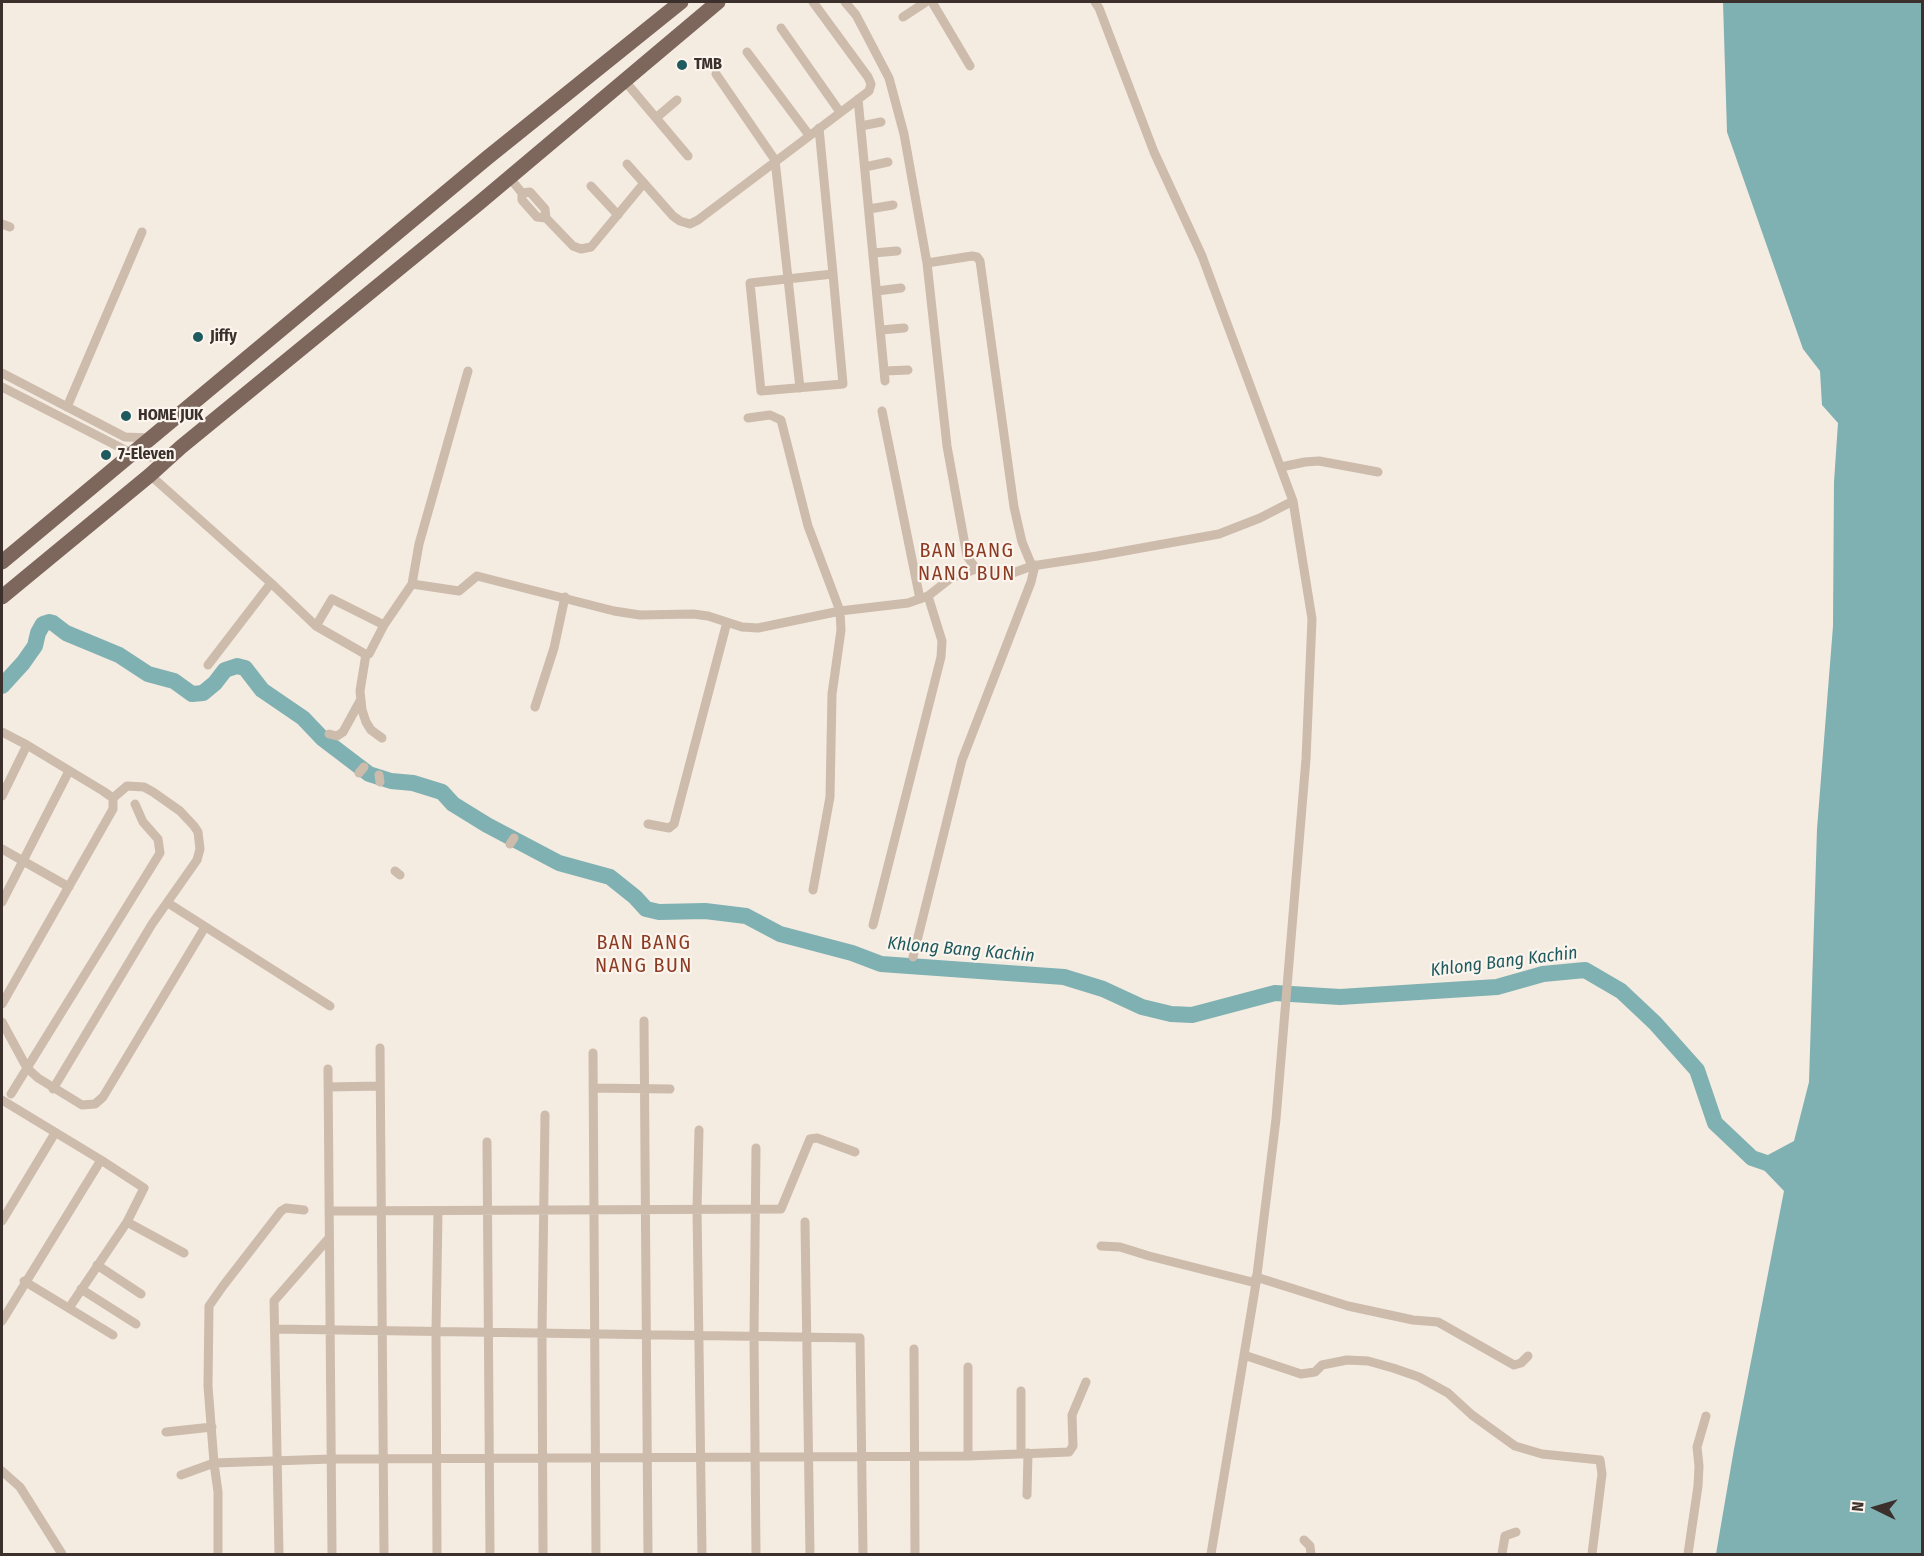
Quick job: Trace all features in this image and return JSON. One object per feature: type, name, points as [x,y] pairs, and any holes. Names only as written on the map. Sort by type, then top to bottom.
[{"type":"main road","points":[[2,562],[459,182],[681,2]]},
{"type":"main road","points":[[2,597],[478,204],[718,2]]},
{"type":"main road","points":[[503,146],[499,153],[500,162],[506,168],[515,170],[514,172]]},
{"type":"main road","points":[[459,182],[475,179],[479,182],[484,190],[478,204]]},
{"type":"street","points":[[627,164],[673,216],[690,224],[869,91],[871,84],[813,2]]},
{"type":"street","points":[[845,2],[856,15],[889,78],[904,134],[927,263],[947,446],[967,556],[976,569]]},
{"type":"street","points":[[903,17],[926,2]]},
{"type":"street","points":[[932,2],[970,66]]},
{"type":"street","points":[[1095,2],[1154,152],[1202,256],[1293,501],[1312,619],[1306,759],[1276,1119],[1256,1280],[1211,1554]]},
{"type":"street","points":[[781,28],[840,112]]},
{"type":"street","points":[[747,52],[809,135]]},
{"type":"street","points":[[716,74],[775,160],[800,388]]},
{"type":"street","points":[[624,80],[688,156]]},
{"type":"street","points":[[858,99],[885,376],[908,370]]},
{"type":"street","points":[[657,117],[677,100]]},
{"type":"street","points":[[861,126],[881,122]]},
{"type":"street","points":[[819,128],[833,273],[843,384],[761,392],[750,283],[833,273]]},
{"type":"street","points":[[865,167],[888,162]]},
{"type":"street","points":[[514,172],[522,193],[530,192],[545,209],[546,218],[573,246],[581,249],[595,244],[644,183]]},
{"type":"street","points":[[591,186],[618,215]]},
{"type":"street","points":[[869,209],[893,205]]},
{"type":"street","points":[[67,407],[142,232]]},
{"type":"street","points":[[873,253],[897,251]]},
{"type":"street","points":[[912,957],[963,760],[1027,593],[1033,566],[1022,542],[1014,507],[980,261],[977,257],[972,256],[927,263]]},
{"type":"street","points":[[877,291],[901,288]]},
{"type":"street","points":[[880,330],[904,328]]},
{"type":"street","points":[[382,738],[371,730],[366,722],[361,700],[361,680],[366,654],[369,654],[384,626],[412,584],[419,544],[468,371]]},
{"type":"street","points":[[2,373],[125,437],[153,438]]},
{"type":"street","points":[[2,387],[133,454],[158,457],[181,447]]},
{"type":"street","points":[[873,925],[941,657],[942,641],[924,597],[882,411]]},
{"type":"street","points":[[748,418],[770,415],[781,420],[808,526],[840,611],[841,630],[832,694],[830,797],[813,890]]},
{"type":"street","points":[[1281,467],[1305,462],[1319,462],[1378,472]]},
{"type":"street","points":[[150,476],[271,583],[315,626],[366,654]]},
{"type":"street","points":[[412,584],[459,591],[477,576],[614,611],[640,615],[693,614],[742,627],[758,628],[840,611],[909,603],[924,597],[951,578],[976,569],[1010,574],[1033,566],[1219,534],[1260,518],[1293,501]]},
{"type":"street","points":[[208,665],[271,583]]},
{"type":"street","points":[[535,707],[554,648],[565,597]]},
{"type":"street","points":[[315,626],[332,598],[384,626]]},
{"type":"street","points":[[648,824],[669,828],[674,824],[727,622]]},
{"type":"street","points":[[329,734],[337,736],[343,732],[361,700]]},
{"type":"street","points":[[2,732],[113,798]]},
{"type":"street","points":[[2,796],[27,745]]},
{"type":"street","points":[[2,902],[69,771]]},
{"type":"street","points":[[53,1089],[152,924],[197,860],[200,849],[198,832],[180,811],[144,787],[128,786],[113,798]]},
{"type":"street","points":[[2,1004],[113,809],[113,798]]},
{"type":"street","points":[[69,1308],[127,1222],[144,1188],[5,1102],[160,853],[158,839],[142,822],[135,804]]},
{"type":"street","points":[[2,849],[69,887]]},
{"type":"street","points":[[168,903],[330,1006]]},
{"type":"street","points":[[2,1022],[27,1068],[53,1089],[82,1105],[95,1104],[103,1097],[205,927]]},
{"type":"street","points":[[644,1021],[648,1554]]},
{"type":"street","points":[[380,1048],[384,1554]]},
{"type":"street","points":[[593,1053],[596,1554]]},
{"type":"street","points":[[328,1069],[332,1554]]},
{"type":"street","points":[[328,1087],[380,1086]]},
{"type":"street","points":[[593,1088],[670,1089]]},
{"type":"street","points":[[543,1554],[542,1333],[545,1115]]},
{"type":"street","points":[[699,1130],[702,1554]]},
{"type":"street","points":[[2,1221],[55,1133]]},
{"type":"street","points":[[329,1210],[781,1209],[810,1139],[817,1138],[855,1152]]},
{"type":"street","points":[[487,1142],[490,1554]]},
{"type":"street","points":[[756,1148],[754,1336],[756,1554]]},
{"type":"street","points":[[2,1321],[6,1305],[24,1281],[101,1160]]},
{"type":"street","points":[[219,1554],[218,1492],[213,1463],[208,1386],[209,1306],[281,1211],[286,1208],[304,1210]]},
{"type":"street","points":[[437,1554],[438,1211]]},
{"type":"street","points":[[127,1222],[184,1253]]},
{"type":"street","points":[[805,1222],[810,1554]]},
{"type":"street","points":[[279,1554],[276,1298],[329,1238]]},
{"type":"street","points":[[1101,1246],[1120,1247],[1149,1256],[1256,1280],[1348,1306],[1413,1320],[1438,1322],[1514,1365],[1521,1363],[1528,1356]]},
{"type":"street","points":[[97,1265],[141,1294]]},
{"type":"street","points":[[24,1281],[113,1335]]},
{"type":"street","points":[[81,1290],[136,1324]]},
{"type":"street","points":[[276,1329],[860,1338],[863,1554]]},
{"type":"street","points":[[914,1349],[915,1554]]},
{"type":"street","points":[[1244,1355],[1301,1374],[1315,1372],[1322,1365],[1347,1360],[1368,1361],[1393,1368],[1419,1377],[1448,1393],[1472,1415],[1515,1446],[1542,1454],[1600,1460],[1602,1474],[1592,1554]]},
{"type":"street","points":[[968,1367],[968,1455]]},
{"type":"street","points":[[181,1475],[213,1463],[331,1459],[914,1456],[1069,1452],[1073,1446],[1072,1414],[1086,1382]]},
{"type":"street","points":[[1021,1391],[1027,1495]]},
{"type":"street","points":[[1688,1554],[1698,1486],[1697,1447],[1706,1416]]},
{"type":"street","points":[[166,1432],[212,1427]]},
{"type":"street","points":[[2,1471],[20,1487],[62,1554]]},
{"type":"street","points":[[1502,1554],[1505,1536],[1516,1532]]},
{"type":"street","points":[[1304,1540],[1310,1546],[1311,1554]]},
{"type":"water","points":[[1723,2],[1922,2],[1922,1554],[1716,1554],[1784,1191],[1762,1168],[1766,1156],[1794,1141],[1809,1082],[1817,829],[1833,626],[1834,482],[1838,423],[1822,405],[1820,371],[1803,349],[1727,132]]},
{"type":"waterway","name":"Khlong Bang Kachin","points":[[2,686],[35,646],[43,624],[49,622],[66,633],[119,655],[148,674],[174,681],[192,694],[203,693],[225,670],[237,666],[245,668],[262,690],[303,718],[323,739],[369,774],[442,792],[453,804],[487,825],[559,863],[610,877],[646,909],[659,912],[705,911],[746,916],[780,934],[852,953],[881,964],[1064,977],[1103,989],[1142,1007],[1171,1014],[1192,1015],[1275,993],[1340,997],[1497,987],[1543,974],[1585,970],[1621,991],[1655,1023],[1697,1070],[1715,1123],[1752,1158],[1784,1169]]},
{"type":"place","name":"TMB","points":[[682,65]]},
{"type":"place","name":"Jiffy","points":[[198,337]]},
{"type":"place","name":"HOME JUK","points":[[126,416]]},
{"type":"place","name":"7-Eleven","points":[[106,455]]},
{"type":"district","name":"BAN BANG NANG BUN","points":[[967,562]]},
{"type":"district","name":"BAN BANG NANG BUN","points":[[644,954]]}]
